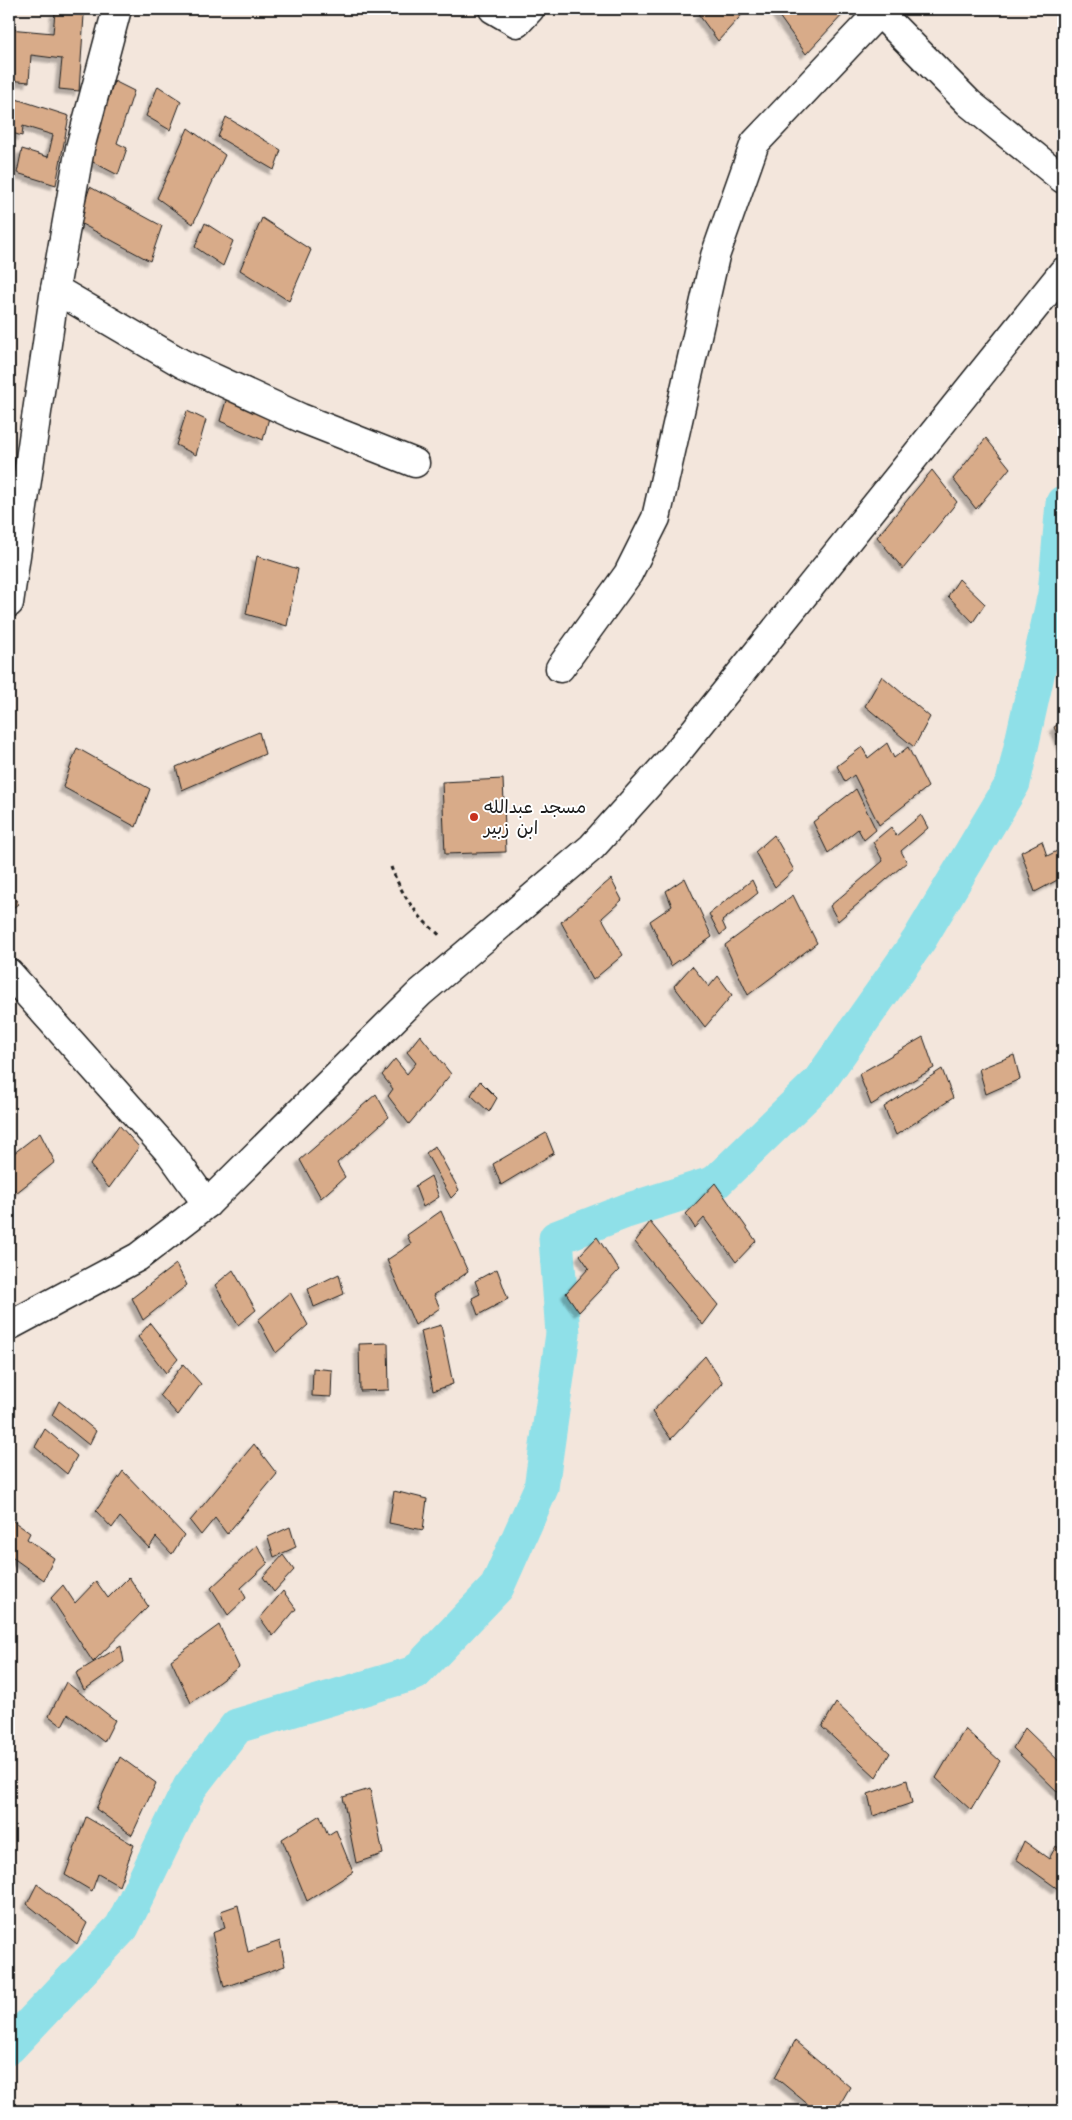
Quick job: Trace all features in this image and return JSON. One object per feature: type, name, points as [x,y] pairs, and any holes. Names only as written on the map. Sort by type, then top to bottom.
[{"type":"street","points":[[9,600],[54,289],[80,148],[117,9]]},
{"type":"street","points":[[492,9],[516,23],[530,9]]},
{"type":"street","points":[[560,668],[628,574],[656,518],[715,256],[755,143],[879,10],[969,103],[1063,179]]},
{"type":"street","points":[[9,1326],[138,1257],[207,1204],[420,993],[592,847],[675,756],[1063,272]]},
{"type":"street","points":[[54,289],[184,364],[302,418],[415,463]]},
{"type":"street","points":[[9,973],[171,1154],[207,1204]]},
{"type":"path","points":[[391,867],[398,884],[426,924],[462,958]]},
{"type":"building","points":[[705,9],[747,9],[718,41],[699,15]]},
{"type":"building","points":[[774,9],[845,9],[846,11],[806,54]]},
{"type":"building","points":[[55,12],[84,15],[79,91],[59,89],[62,59],[31,55],[29,82],[9,80],[9,29],[53,33]]},
{"type":"building","points":[[114,81],[134,91],[117,143],[127,148],[118,175],[89,160]]},
{"type":"building","points":[[158,86],[181,101],[170,130],[146,116]]},
{"type":"building","points":[[13,98],[69,116],[56,185],[17,173],[22,149],[48,157],[53,135],[23,126],[22,136],[9,132]]},
{"type":"building","points":[[226,117],[281,150],[274,170],[218,137]]},
{"type":"building","points":[[188,128],[225,155],[193,224],[157,198]]},
{"type":"building","points":[[90,187],[162,226],[150,261],[78,222]]},
{"type":"building","points":[[262,218],[311,250],[289,301],[240,270]]},
{"type":"building","points":[[205,223],[233,241],[223,266],[195,247]]},
{"type":"building","points":[[228,394],[270,414],[263,440],[220,421]]},
{"type":"building","points":[[187,411],[206,420],[196,455],[176,445]]},
{"type":"building","points":[[986,438],[1010,468],[976,509],[953,479]]},
{"type":"building","points":[[932,470],[957,502],[903,569],[877,537]]},
{"type":"building","points":[[257,556],[298,569],[287,626],[246,614]]},
{"type":"building","points":[[959,579],[985,604],[973,622],[948,596]]},
{"type":"building","points":[[882,676],[930,717],[914,747],[865,706]]},
{"type":"building","points":[[1063,721],[1063,749],[1054,727]]},
{"type":"building","points":[[259,732],[265,754],[182,790],[176,767]]},
{"type":"building","points":[[887,743],[894,758],[908,747],[928,787],[879,825],[854,775],[845,782],[837,766],[862,747],[868,758]]},
{"type":"building","points":[[77,748],[150,789],[136,827],[63,787]]},
{"type":"building","name":"مسجد عبدالله ابن زبیر","points":[[503,779],[506,852],[445,854],[442,782]]},
{"type":"building","points":[[856,789],[876,830],[864,840],[858,829],[828,853],[813,822]]},
{"type":"building","points":[[921,815],[928,828],[901,851],[907,862],[838,921],[830,906],[883,861],[873,842],[891,827],[896,836]]},
{"type":"building","points":[[774,835],[794,870],[775,887],[755,852]]},
{"type":"building","points":[[1042,841],[1047,856],[1063,848],[1063,877],[1035,892],[1021,852]]},
{"type":"building","points":[[685,878],[712,937],[671,966],[650,921],[672,906],[666,891]]},
{"type":"building","points":[[611,879],[622,900],[602,918],[623,955],[593,980],[561,922]]},
{"type":"building","points":[[752,880],[758,893],[722,921],[726,930],[720,935],[709,914]]},
{"type":"building","points":[[9,885],[18,904],[9,911]]},
{"type":"building","points":[[793,895],[817,943],[748,995],[725,945]]},
{"type":"building","points":[[692,966],[709,987],[718,976],[732,995],[705,1027],[674,986]]},
{"type":"building","points":[[420,1035],[451,1074],[409,1124],[388,1096],[393,1089],[382,1075],[395,1059],[407,1074],[416,1063],[407,1052]]},
{"type":"building","points":[[923,1037],[934,1068],[871,1105],[859,1074]]},
{"type":"building","points":[[1014,1055],[1020,1079],[986,1094],[979,1069]]},
{"type":"building","points":[[942,1069],[953,1098],[896,1135],[884,1107]]},
{"type":"building","points":[[480,1081],[497,1098],[489,1112],[471,1095]]},
{"type":"building","points":[[376,1094],[389,1117],[337,1163],[345,1177],[321,1198],[300,1160]]},
{"type":"building","points":[[119,1125],[139,1147],[109,1188],[90,1165]]},
{"type":"building","points":[[40,1133],[55,1162],[16,1193],[9,1179],[9,1157]]},
{"type":"building","points":[[546,1133],[554,1153],[501,1185],[493,1164]]},
{"type":"building","points":[[435,1146],[459,1190],[451,1198],[426,1153]]},
{"type":"building","points":[[431,1176],[439,1197],[423,1207],[415,1186]]},
{"type":"building","points":[[715,1183],[756,1241],[736,1262],[704,1218],[695,1228],[686,1214]]},
{"type":"building","points":[[441,1211],[468,1272],[434,1295],[440,1308],[415,1325],[387,1260],[411,1244],[407,1235]]},
{"type":"building","points":[[650,1222],[718,1305],[703,1325],[635,1242]]},
{"type":"building","points":[[597,1237],[619,1270],[579,1312],[566,1293],[589,1268],[580,1255]]},
{"type":"building","points":[[176,1264],[187,1285],[143,1320],[132,1298]]},
{"type":"building","points":[[497,1269],[508,1299],[478,1315],[472,1298],[480,1294],[475,1281]]},
{"type":"building","points":[[233,1270],[256,1310],[238,1325],[215,1285]]},
{"type":"building","points":[[339,1274],[344,1294],[314,1307],[308,1289]]},
{"type":"building","points":[[290,1292],[308,1325],[276,1353],[258,1320]]},
{"type":"building","points":[[150,1323],[178,1359],[166,1373],[138,1337]]},
{"type":"building","points":[[441,1325],[453,1384],[433,1391],[421,1331]]},
{"type":"building","points":[[388,1343],[389,1390],[360,1391],[359,1344]]},
{"type":"building","points":[[705,1356],[723,1383],[671,1439],[652,1412]]},
{"type":"building","points":[[183,1364],[201,1384],[178,1415],[160,1395]]},
{"type":"building","points":[[313,1368],[332,1370],[331,1397],[312,1396]]},
{"type":"building","points":[[59,1401],[96,1431],[89,1445],[52,1415]]},
{"type":"building","points":[[45,1429],[77,1456],[67,1474],[35,1447]]},
{"type":"building","points":[[254,1444],[277,1474],[227,1534],[215,1518],[201,1535],[190,1521]]},
{"type":"building","points":[[123,1471],[184,1535],[172,1554],[156,1537],[149,1548],[120,1517],[112,1528],[96,1511]]},
{"type":"building","points":[[394,1491],[427,1499],[423,1530],[389,1523]]},
{"type":"building","points":[[9,1518],[30,1533],[27,1539],[54,1558],[44,1580],[9,1555]]},
{"type":"building","points":[[290,1527],[296,1547],[274,1557],[268,1537]]},
{"type":"building","points":[[257,1545],[268,1563],[241,1588],[246,1598],[228,1615],[211,1588]]},
{"type":"building","points":[[283,1555],[294,1570],[274,1592],[263,1577]]},
{"type":"building","points":[[129,1577],[148,1606],[93,1662],[51,1598],[63,1585],[75,1603],[96,1581],[108,1598]]},
{"type":"building","points":[[283,1591],[296,1609],[273,1636],[260,1618]]},
{"type":"building","points":[[219,1625],[239,1667],[191,1703],[171,1660]]},
{"type":"building","points":[[121,1646],[124,1662],[84,1690],[76,1673]]},
{"type":"building","points":[[66,1682],[115,1720],[104,1742],[68,1714],[62,1726],[49,1716]]},
{"type":"building","points":[[836,1703],[890,1753],[876,1777],[822,1727]]},
{"type":"building","points":[[1025,1728],[1063,1765],[1063,1797],[1013,1748]]},
{"type":"building","points":[[965,1729],[1000,1761],[971,1810],[936,1778]]},
{"type":"building","points":[[120,1757],[156,1783],[132,1835],[96,1809]]},
{"type":"building","points":[[907,1780],[912,1803],[873,1816],[868,1794]]},
{"type":"building","points":[[370,1789],[383,1854],[356,1863],[343,1797]]},
{"type":"building","points":[[320,1815],[328,1835],[336,1830],[353,1872],[307,1901],[282,1839]]},
{"type":"building","points":[[86,1817],[134,1845],[119,1886],[98,1874],[92,1891],[65,1875]]},
{"type":"building","points":[[1024,1841],[1049,1859],[1056,1846],[1063,1851],[1063,1878],[1058,1889],[1016,1859]]},
{"type":"building","points":[[37,1884],[87,1923],[77,1944],[27,1904]]},
{"type":"building","points":[[238,1905],[248,1952],[280,1941],[285,1966],[224,1987],[212,1933],[225,1928],[221,1911]]},
{"type":"building","points":[[795,2041],[850,2087],[836,2111],[816,2111],[775,2077]]},
{"type":"waterway","points":[[9,2047],[122,1927],[190,1787],[237,1726],[415,1673],[497,1587],[541,1488],[563,1334],[556,1238],[626,1211],[715,1183],[819,1082],[919,940],[1013,783],[1055,594],[1063,503]]},
{"type":"place","name":"مسجد عبدالله ابن زبیر","points":[[474,817]]}]
